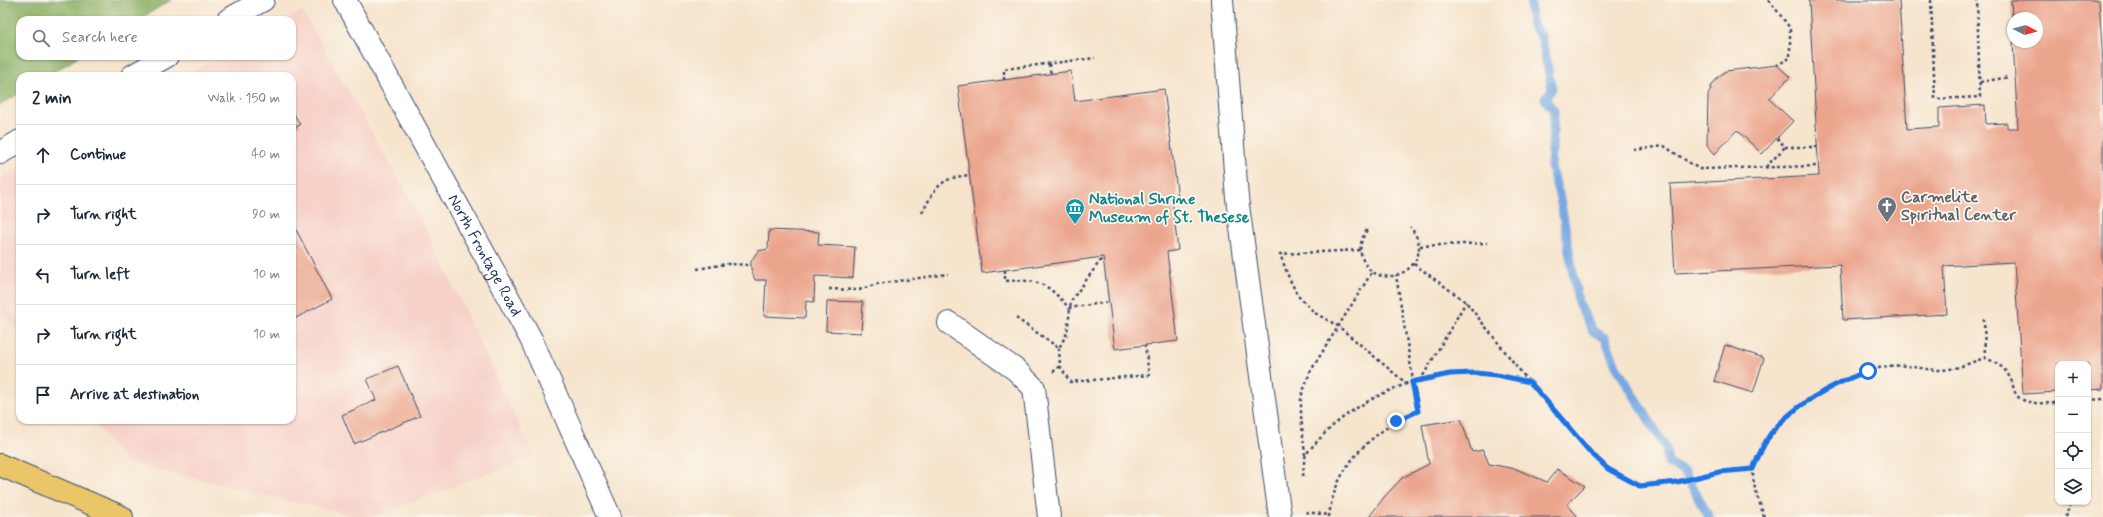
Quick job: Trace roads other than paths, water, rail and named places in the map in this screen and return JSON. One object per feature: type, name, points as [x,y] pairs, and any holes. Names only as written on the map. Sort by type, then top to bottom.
[{"type":"highway","points":[[0,465],[122,517]]},
{"type":"street","points":[[235,16],[262,0]]},
{"type":"street","name":"North Frontage Road","points":[[345,0],[532,339],[610,517]]},
{"type":"street","points":[[1222,0],[1237,198],[1289,514]]},
{"type":"street","points":[[139,72],[160,60]]},
{"type":"street","points":[[0,153],[16,143]]},
{"type":"street","points":[[949,323],[1016,370],[1034,388],[1049,517]]},
{"type":"waterway","points":[[1530,0],[1532,25],[1541,36],[1552,89],[1545,99],[1554,111],[1551,167],[1560,198],[1578,302],[1593,331],[1605,338],[1616,366],[1666,448],[1668,463],[1684,472],[1709,517]]},
{"type":"place","name":"Carmelite Spiritual Center","points":[[1887,223]]},
{"type":"place","name":"National Shrine Museum of St. Thesese","points":[[1075,225]]}]
